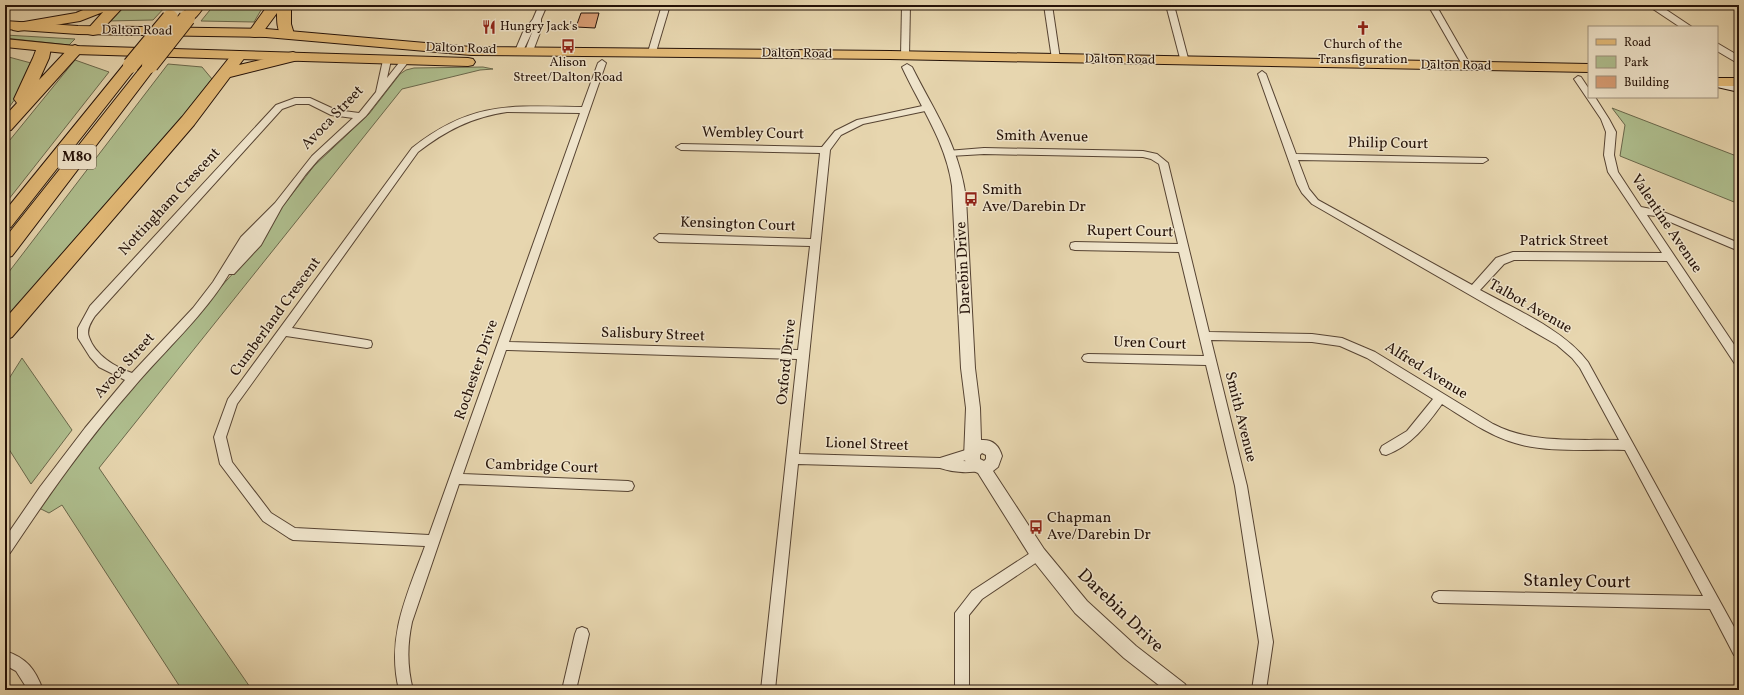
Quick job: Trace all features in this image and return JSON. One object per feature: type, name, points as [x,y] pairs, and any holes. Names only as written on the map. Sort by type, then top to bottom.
[{"type":"highway","points":[[12,26],[80,17],[107,5]]},
{"type":"highway","points":[[93,31],[119,5]]},
{"type":"highway","name":"M80","points":[[5,222],[170,18],[198,5]]},
{"type":"highway","points":[[255,33],[275,5]]},
{"type":"highway","points":[[284,5],[284,24],[287,34]]},
{"type":"highway","name":"M80","points":[[5,251],[150,65],[184,12]]},
{"type":"highway","points":[[9,121],[42,58],[44,48]]},
{"type":"highway","points":[[9,121],[34,97],[75,50]]},
{"type":"highway","points":[[5,332],[188,121],[238,56]]},
{"type":"highway","points":[[226,73],[293,57]]},
{"type":"main road","name":"Dalton Road","points":[[12,26],[93,31],[287,34],[413,47],[522,54],[602,63],[906,62],[1056,59],[1187,67],[1262,74],[1583,79]]},
{"type":"main road","points":[[75,50],[93,31]]},
{"type":"main road","points":[[238,56],[255,33]]},
{"type":"main road","name":"Dalton Road","points":[[5,43],[75,50],[405,61],[522,54],[652,52],[906,62],[1187,67],[1467,66],[1588,68]]},
{"type":"main road","points":[[1718,70],[1739,70]]},
{"type":"main road","points":[[1718,82],[1739,82]]},
{"type":"main road","points":[[1718,82],[1739,88]]},
{"type":"street","points":[[522,54],[537,30],[537,19],[543,5]]},
{"type":"street","points":[[652,52],[666,5]]},
{"type":"street","points":[[906,5],[906,62]]},
{"type":"street","points":[[1048,5],[1056,59]]},
{"type":"street","points":[[1170,5],[1187,67]]},
{"type":"street","points":[[1432,5],[1467,66]]},
{"type":"street","points":[[1652,5],[1685,26]]},
{"type":"street","points":[[1718,47],[1739,61]]},
{"type":"street","name":"Avoca Street","points":[[380,91],[387,60]]},
{"type":"street","name":"Avoca Street","points":[[5,549],[89,431],[197,310],[217,285],[252,248],[278,205],[315,158],[361,116],[380,91],[400,70],[405,61]]},
{"type":"street","name":"Darebin Drive","points":[[906,62],[927,108],[950,152],[956,168],[960,198],[968,368],[981,458],[1013,515],[1038,554],[1081,607],[1105,630],[1151,669],[1179,690]]},
{"type":"street","name":"Rochester Drive","points":[[406,690],[400,660],[401,640],[408,612],[602,63]]},
{"type":"street","name":"Talbot Avenue","points":[[1262,74],[1305,191],[1315,202],[1550,334],[1572,350],[1582,361],[1739,650]]},
{"type":"street","name":"Valentine Avenue","points":[[1583,79],[1588,91]]},
{"type":"street","name":"Valentine Avenue","points":[[1591,98],[1606,119],[1611,132],[1610,155],[1613,172],[1739,361]]},
{"type":"street","name":"Nottingham Crescent","points":[[134,379],[110,370],[95,357],[83,337],[85,325],[90,314],[100,302],[279,107],[295,102],[310,102],[334,113],[361,116]]},
{"type":"street","points":[[825,150],[838,133],[860,122],[927,108]]},
{"type":"street","name":"Cumberland Crescent","points":[[432,541],[293,534],[267,517],[226,464],[220,437],[232,402],[415,150],[436,134],[461,120],[490,112],[511,109],[585,110]]},
{"type":"street","name":"Wembley Court","points":[[680,147],[825,150]]},
{"type":"street","name":"Oxford Drive","points":[[768,690],[825,150]]},
{"type":"street","name":"Smith Avenue","points":[[950,152],[984,151],[1162,154],[1160,160],[1164,167],[1241,486],[1266,642],[1259,690]]},
{"type":"street","name":"Philip Court","points":[[1292,157],[1483,160]]},
{"type":"street","points":[[1639,210],[1658,213],[1739,247]]},
{"type":"street","name":"Kensington Court","points":[[659,238],[815,243]]},
{"type":"street","name":"Rupert Court","points":[[1075,246],[1184,248]]},
{"type":"street","name":"Patrick Street","points":[[1474,291],[1500,261],[1513,256],[1670,257]]},
{"type":"street","points":[[284,331],[367,344]]},
{"type":"street","name":"Alfred Avenue","points":[[1205,336],[1312,338],[1342,342],[1371,355],[1489,428],[1523,441],[1540,443],[1627,445]]},
{"type":"street","name":"Salisbury Street","points":[[502,346],[803,355]]},
{"type":"street","name":"Uren Court","points":[[1088,358],[1211,361]]},
{"type":"street","points":[[1386,450],[1402,442],[1411,435],[1441,398]]},
{"type":"street","name":"Lionel Street","points":[[792,458],[940,463],[955,466],[981,458]]},
{"type":"street","name":"Cambridge Court","points":[[455,479],[628,486]]},
{"type":"street","points":[[962,690],[962,613],[976,595],[1038,554]]},
{"type":"street","name":"Stanley Court","points":[[1439,597],[1713,603]]},
{"type":"street","points":[[569,690],[582,634]]},
{"type":"street","points":[[5,658],[15,661],[22,666],[36,690]]},
{"type":"green space","points":[[125,5],[167,5],[153,20],[108,21]]},
{"type":"green space","points":[[214,5],[264,5],[254,22],[201,21]]},
{"type":"green space","points":[[5,35],[75,39],[69,45],[5,38]]},
{"type":"green space","points":[[5,56],[31,63],[15,99],[5,113]]},
{"type":"green space","points":[[75,60],[109,72],[5,204],[5,146]]},
{"type":"green space","points":[[168,64],[202,67],[212,79],[142,167],[5,318],[5,277]]},
{"type":"green space","points":[[483,67],[493,69],[480,70],[402,89],[99,468],[252,690],[182,690],[62,505],[49,513],[39,508],[103,421],[253,252],[272,220],[314,166],[369,114],[400,74],[406,70],[414,68]]},
{"type":"green space","points":[[1612,108],[1739,157],[1739,204],[1620,156],[1625,125]]},
{"type":"green space","points":[[22,358],[72,430],[31,484],[5,443],[5,385]]},
{"type":"building","points":[[581,13],[599,13],[595,28],[576,27]]},
{"type":"place","name":"Hungry Jack's","points":[[489,27]]},
{"type":"place","name":"Church of the Transfiguration","points":[[1363,28]]},
{"type":"place","name":"Alison Street/Dalton Road","points":[[568,46]]},
{"type":"place","name":"Smith Ave/Darebin Dr","points":[[971,199]]},
{"type":"place","name":"Chapman Ave/Darebin Dr","points":[[1036,527]]}]
